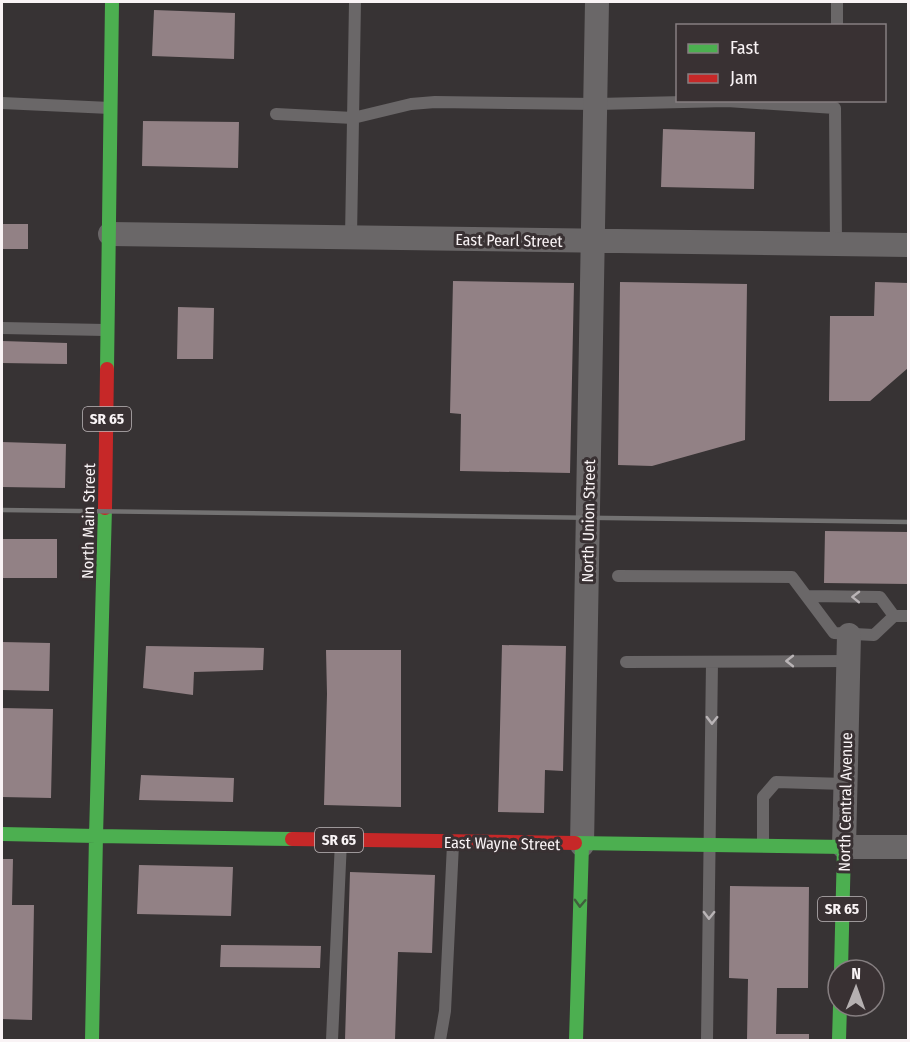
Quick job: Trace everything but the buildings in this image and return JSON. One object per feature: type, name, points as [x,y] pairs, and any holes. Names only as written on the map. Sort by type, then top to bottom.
[{"type":"main road","name":"North Main Street","points":[[92,1041],[110,234],[112,2]]},
{"type":"main road","name":"East Wayne Street","points":[[2,834],[844,847]]},
{"type":"main road","name":"North Union Street","points":[[576,1041],[582,844]]},
{"type":"main road","name":"North Central Avenue","points":[[841,958],[844,847]]},
{"type":"main road","points":[[839,1041],[840,1018]]},
{"type":"street","name":"North Union Street","points":[[582,844],[597,104],[597,2]]},
{"type":"street","name":"East Pearl Street","points":[[110,234],[909,245]]},
{"type":"street","name":"North Central Avenue","points":[[844,847],[849,635]]},
{"type":"street","name":"East Wayne Street","points":[[844,847],[909,847]]},
{"type":"lane","points":[[351,237],[356,2]]},
{"type":"lane","points":[[837,2],[837,24]]},
{"type":"lane","points":[[276,114],[353,118],[411,104],[435,102],[597,104],[684,102]]},
{"type":"lane","points":[[763,102],[835,104],[836,244]]},
{"type":"lane","points":[[2,103],[111,108]]},
{"type":"lane","points":[[2,328],[108,330]]},
{"type":"lane","points":[[618,576],[792,577],[809,596],[834,633],[874,635],[894,616],[909,616]]},
{"type":"lane","points":[[809,596],[880,597],[894,616]]},
{"type":"lane","points":[[626,662],[848,661]]},
{"type":"lane","points":[[707,1041],[712,662]]},
{"type":"lane","points":[[763,847],[763,797],[776,782],[845,784]]},
{"type":"lane","points":[[332,1041],[341,840]]},
{"type":"lane","points":[[440,1041],[445,1011],[453,842]]},
{"type":"railway","points":[[2,510],[908,522]]},
{"type":"traffic: fast","points":[[107,369],[112,2]]},
{"type":"traffic: fast","points":[[105,508],[96,836],[292,839]]},
{"type":"traffic: fast","points":[[2,834],[96,836],[92,1040]]},
{"type":"traffic: fast","points":[[575,843],[844,847],[841,958]]},
{"type":"traffic: fast","points":[[576,1040],[582,845]]},
{"type":"traffic: fast","points":[[839,1040],[840,1018]]},
{"type":"traffic: jam","points":[[105,508],[107,369]]},
{"type":"traffic: jam","points":[[292,839],[575,843]]}]
